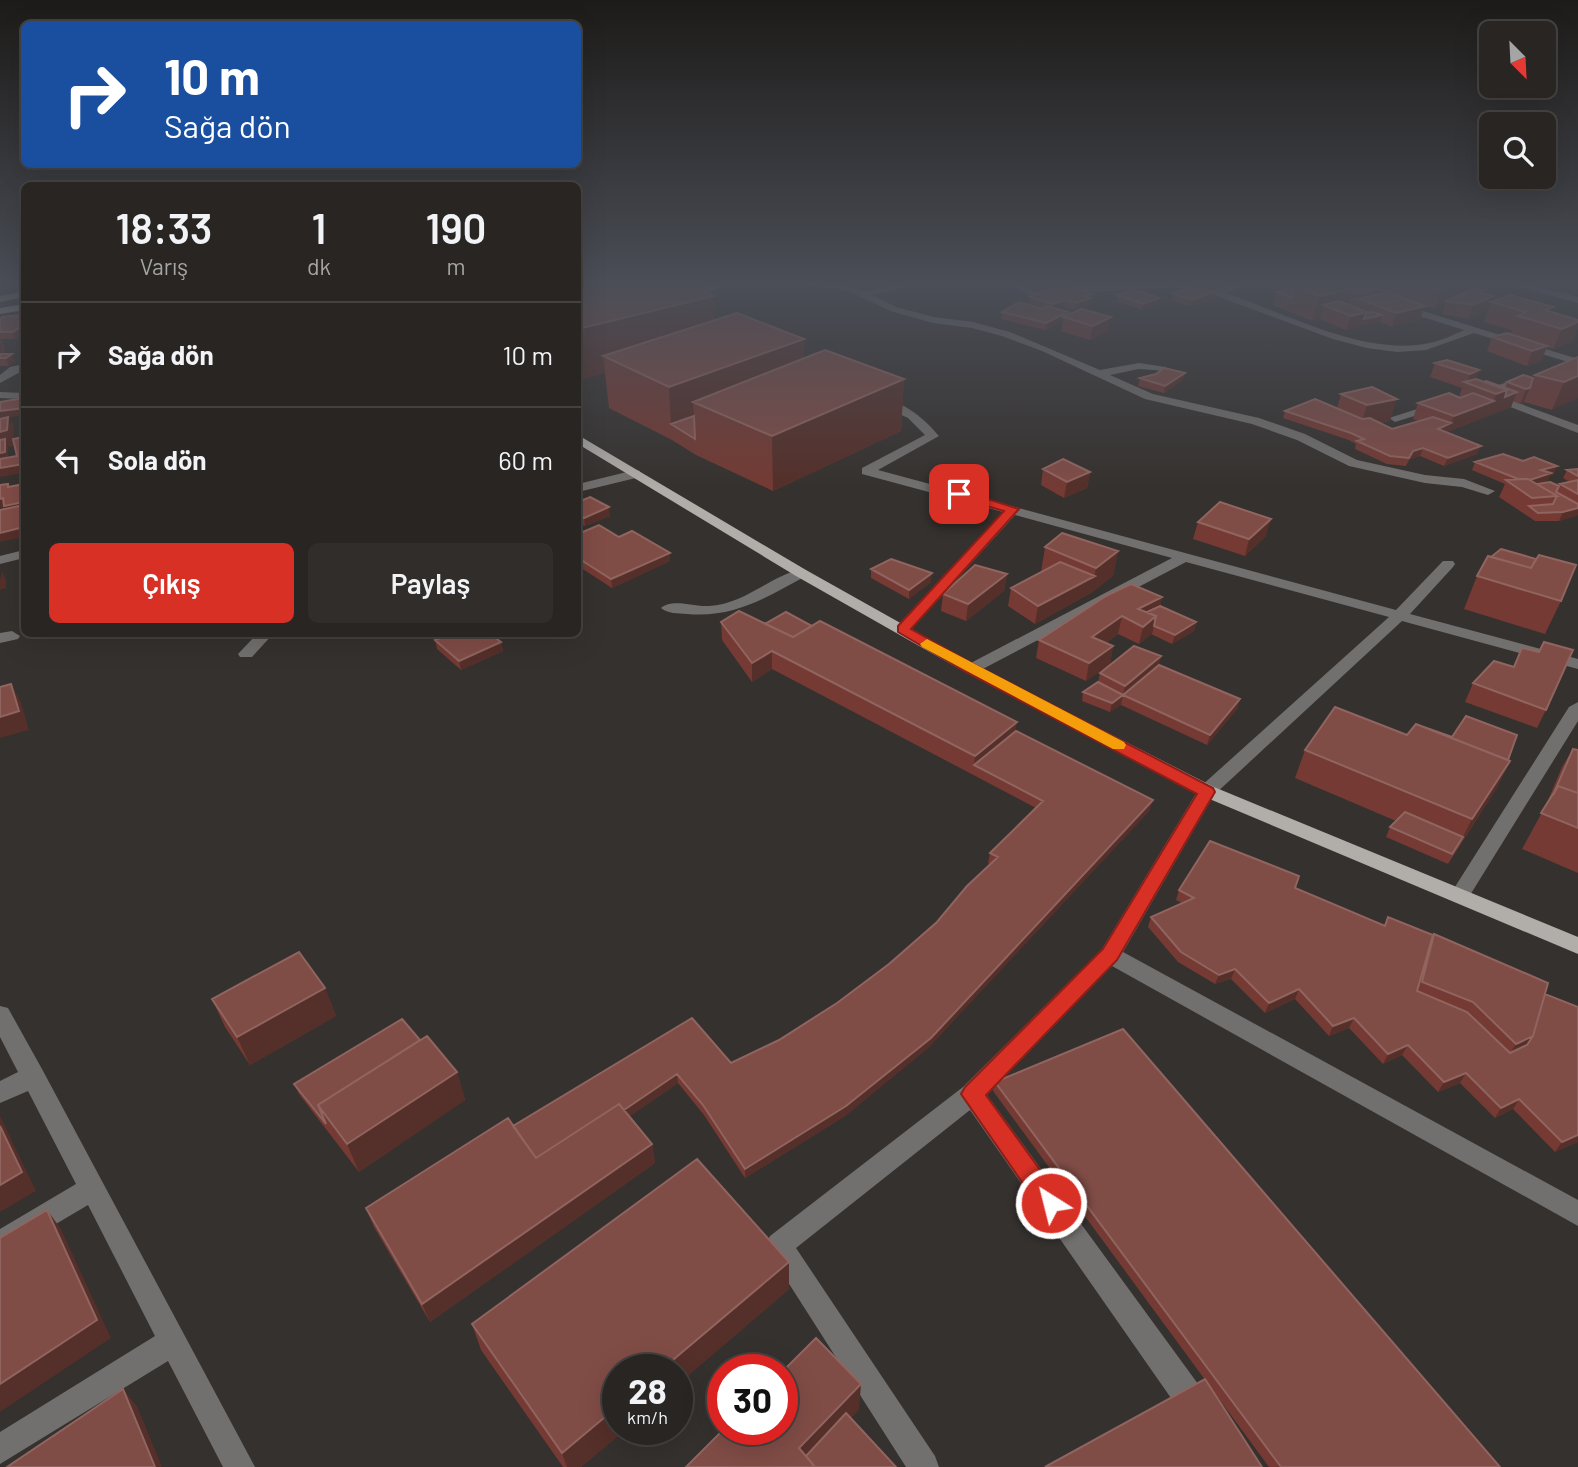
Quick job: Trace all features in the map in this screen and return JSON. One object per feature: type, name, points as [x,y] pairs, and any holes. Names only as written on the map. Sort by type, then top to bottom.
[{"type":"main road","points":[[581,441],[801,573],[971,669],[1207,792],[1578,946]]},
{"type":"street","points":[[1051,351],[1149,397],[1255,421],[1301,437],[1353,463],[1425,479],[1464,483],[1488,491]]},
{"type":"street","points":[[1539,351],[1578,363]]},
{"type":"street","points":[[1578,363],[1474,395],[1578,429]]},
{"type":"street","points":[[1096,374],[1139,366],[1162,369]]},
{"type":"street","points":[[0,380],[13,369],[21,368]]},
{"type":"street","points":[[0,395],[21,396]]},
{"type":"street","points":[[866,395],[912,416],[933,436],[867,471],[1578,664]]},
{"type":"street","points":[[1395,418],[1444,404]]},
{"type":"street","points":[[581,487],[635,474]]},
{"type":"street","points":[[903,629],[1013,509]]},
{"type":"street","points":[[0,560],[21,555]]},
{"type":"street","points":[[971,669],[1183,558]]},
{"type":"street","points":[[924,1467],[779,1245],[972,1094],[1110,955],[1207,792],[1399,616],[1448,564]]},
{"type":"street","points":[[669,608],[709,611],[743,604],[801,573]]},
{"type":"street","points":[[246,654],[262,637]]},
{"type":"street","points":[[1460,895],[1578,707]]},
{"type":"street","points":[[1110,955],[1578,1214]]},
{"type":"street","points":[[0,1015],[240,1467]]},
{"type":"street","points":[[0,1093],[33,1076]]},
{"type":"street","points":[[972,1094],[1215,1433]]},
{"type":"street","points":[[0,1244],[93,1188]]},
{"type":"street","points":[[0,1449],[173,1341]]},
{"type":"building","points":[[617,351],[769,351],[669,387],[603,356]]},
{"type":"building","points":[[821,351],[829,351],[904,379],[772,436],[693,402]]},
{"type":"building","points":[[0,354],[12,354],[0,358]]},
{"type":"building","points":[[1578,357],[1578,376],[1564,382],[1535,375]]},
{"type":"building","points":[[1447,360],[1479,370],[1470,374],[1435,363]]},
{"type":"building","points":[[1164,368],[1185,373],[1165,386],[1140,378],[1156,374]]},
{"type":"building","points":[[1523,375],[1533,378],[1530,388],[1507,382]]},
{"type":"building","points":[[1476,379],[1507,390],[1496,394],[1464,382]]},
{"type":"building","points":[[1486,381],[1517,392],[1505,397],[1507,390]]},
{"type":"building","points":[[1372,387],[1397,399],[1367,405],[1341,394]]},
{"type":"building","points":[[1449,393],[1460,398],[1473,393],[1494,401],[1454,416],[1418,403]]},
{"type":"building","points":[[21,398],[21,408],[0,411],[0,402]]},
{"type":"building","points":[[1315,399],[1362,419],[1370,418],[1392,429],[1433,417],[1451,423],[1438,429],[1481,446],[1448,458],[1423,448],[1413,451],[1409,458],[1390,456],[1357,441],[1364,439],[1351,433],[1285,411]]},
{"type":"building","points":[[694,416],[695,439],[671,424]]},
{"type":"building","points":[[8,417],[7,430],[0,432],[0,419]]},
{"type":"building","points":[[21,438],[21,464],[0,468],[0,459],[17,456],[13,439]]},
{"type":"building","points":[[5,439],[5,452],[0,453],[0,440]]},
{"type":"building","points":[[1503,454],[1523,461],[1534,457],[1557,466],[1541,470],[1551,473],[1530,480],[1518,479],[1475,462]]},
{"type":"building","points":[[1063,459],[1090,472],[1067,482],[1043,469]]},
{"type":"building","points":[[1578,469],[1578,476],[1567,470]]},
{"type":"building","points":[[1528,479],[1557,496],[1532,498],[1506,480]]},
{"type":"building","points":[[1578,480],[1578,494],[1560,484]]},
{"type":"building","points":[[1550,482],[1559,486],[1556,492],[1578,504],[1578,508],[1563,512],[1538,513],[1529,506],[1553,504],[1557,496],[1537,484]]},
{"type":"building","points":[[8,484],[8,487],[21,485],[21,503],[4,506],[3,498],[0,499],[0,485]]},
{"type":"building","points":[[590,497],[609,507],[584,518],[581,516],[581,501]]},
{"type":"building","points":[[1220,502],[1271,519],[1249,539],[1198,522]]},
{"type":"building","points":[[21,506],[21,528],[0,533],[0,510]]},
{"type":"building","points":[[599,525],[619,537],[632,531],[670,553],[611,579],[581,560],[581,533]]},
{"type":"building","points":[[1062,533],[1118,551],[1096,568],[1045,547]]},
{"type":"building","points":[[1501,549],[1536,559],[1531,568],[1491,557]]},
{"type":"building","points":[[1539,555],[1576,565],[1561,601],[1477,576],[1488,556],[1531,568]]},
{"type":"building","points":[[891,559],[932,573],[909,590],[871,569]]},
{"type":"building","points":[[1060,562],[1095,576],[1038,606],[1011,588]]},
{"type":"building","points":[[975,565],[1007,574],[968,604],[943,594]]},
{"type":"building","points":[[1131,584],[1162,597],[1138,609],[1156,616],[1143,627],[1122,616],[1092,637],[1113,646],[1089,663],[1039,640],[1106,596]]},
{"type":"building","points":[[1160,606],[1196,622],[1175,635],[1154,626],[1156,616],[1147,612]]},
{"type":"building","points":[[739,611],[793,637],[820,621],[1017,722],[975,756],[772,651],[752,663],[721,622]]},
{"type":"building","points":[[786,612],[812,626],[793,637],[765,624]]},
{"type":"building","points":[[443,637],[494,637],[501,642],[459,661],[435,640]]},
{"type":"building","points":[[1544,642],[1573,650],[1546,710],[1473,683],[1494,661],[1514,667],[1522,648],[1539,652]]},
{"type":"building","points":[[1134,646],[1161,656],[1125,686],[1100,673]]},
{"type":"building","points":[[1159,665],[1240,699],[1210,735],[1123,695]]},
{"type":"building","points":[[1098,682],[1123,695],[1112,703],[1083,692]]},
{"type":"building","points":[[11,684],[19,711],[0,717],[0,687]]},
{"type":"building","points":[[1335,707],[1407,735],[1416,724],[1510,761],[1472,819],[1305,750]]},
{"type":"building","points":[[1466,716],[1517,735],[1508,760],[1421,726],[1452,737]]},
{"type":"building","points":[[1016,731],[1153,800],[931,1038],[846,1106],[745,1169],[703,1105],[677,1074],[624,1110],[619,1104],[536,1158],[513,1126],[692,1018],[731,1063],[779,1040],[837,1003],[889,964],[937,922],[967,886],[998,857],[990,853],[1043,801],[974,765]]},
{"type":"building","points":[[1573,749],[1578,750],[1578,793],[1558,786],[1553,795]]},
{"type":"building","points":[[1558,786],[1578,793],[1578,828],[1541,813]]},
{"type":"building","points":[[1405,812],[1463,837],[1452,854],[1390,827]]},
{"type":"building","points":[[1210,841],[1299,876],[1295,888],[1385,926],[1388,917],[1433,935],[1417,991],[1467,1012],[1510,1053],[1527,1045],[1533,1036],[1545,994],[1578,1007],[1578,1135],[1562,1142],[1519,1099],[1501,1108],[1466,1073],[1444,1082],[1408,1045],[1388,1054],[1354,1018],[1333,1026],[1299,989],[1269,1003],[1235,969],[1219,975],[1181,952],[1151,917],[1194,898],[1179,890]]},
{"type":"building","points":[[1434,934],[1548,983],[1533,1036],[1516,1044],[1473,1002],[1422,982]]},
{"type":"building","points":[[299,952],[325,988],[237,1037],[212,999]]},
{"type":"building","points":[[402,1019],[420,1040],[318,1105],[326,1124],[294,1084]]},
{"type":"building","points":[[1123,1029],[1500,1467],[1281,1467],[995,1082]]},
{"type":"building","points":[[427,1036],[457,1072],[347,1144],[318,1105]]},
{"type":"building","points":[[619,1104],[652,1144],[422,1304],[366,1208],[508,1118],[536,1158]]},
{"type":"building","points":[[0,1126],[22,1172],[0,1185]]},
{"type":"building","points":[[697,1159],[789,1262],[680,1354],[602,1354],[602,1419],[562,1453],[472,1324]]},
{"type":"building","points":[[47,1210],[97,1320],[0,1384],[0,1238]]},
{"type":"building","points":[[816,1338],[861,1384],[799,1448],[815,1467],[686,1467],[708,1445],[798,1445],[798,1356]]},
{"type":"building","points":[[1205,1379],[1262,1467],[1045,1467]]},
{"type":"building","points":[[123,1389],[155,1467],[7,1467]]},
{"type":"building","points":[[846,1413],[896,1467],[815,1467],[806,1456]]},
{"type":"slow traffic","points":[[927,644],[1118,745]]},
{"type":"route","points":[[959,494],[1013,509],[903,629],[971,669],[1207,792],[1110,955],[972,1094],[1051,1203]]}]
